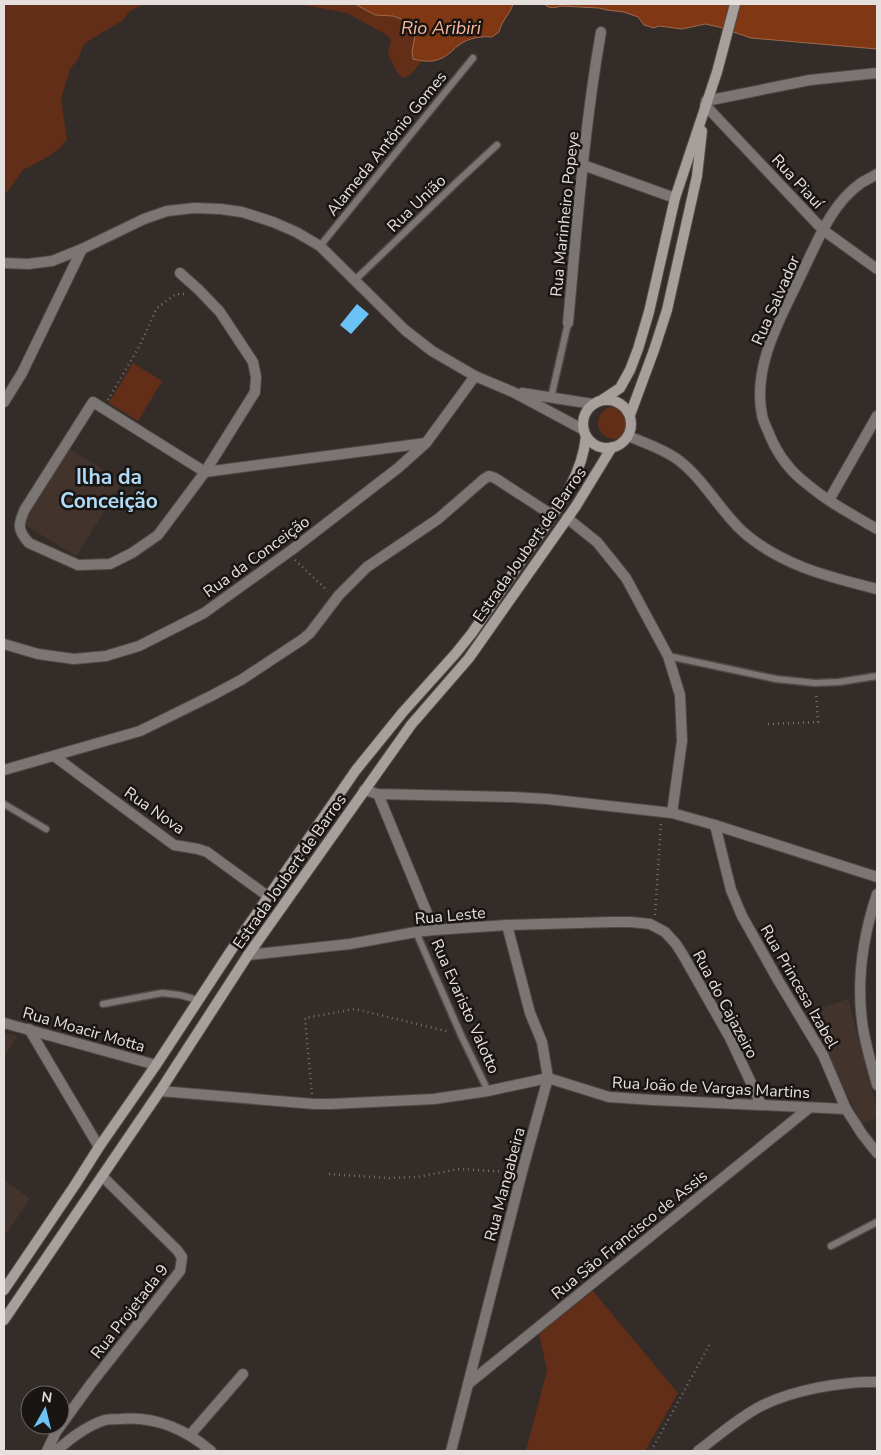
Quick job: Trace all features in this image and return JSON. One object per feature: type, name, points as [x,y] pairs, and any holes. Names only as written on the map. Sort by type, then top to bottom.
[{"type":"main road","points":[[705,106],[697,176],[667,310],[630,415],[631,429],[628,436],[622,444],[612,448],[602,448],[593,443],[585,433],[583,420],[587,411],[620,388],[638,350],[649,312],[675,198],[716,72],[735,4]]},
{"type":"main road","points":[[598,402],[611,400],[620,403],[630,415]]},
{"type":"main road","name":"Estrada Joubert de Barros","points":[[4,1290],[230,952],[356,770],[403,712],[472,634],[565,496],[581,463],[585,450],[585,433]]},
{"type":"main road","name":"Estrada Joubert de Barros","points":[[4,1320],[160,1091],[248,955],[411,725],[469,658],[567,518],[612,448]]},
{"type":"street","name":"Rua Marinheiro Popeye","points":[[568,323],[583,165],[601,32]]},
{"type":"street","points":[[705,106],[810,80],[877,73]]},
{"type":"street","name":"Rua Piauí","points":[[705,106],[823,230],[877,269]]},
{"type":"street","points":[[583,165],[675,198]]},
{"type":"street","name":"Rua Salvador","points":[[877,174],[860,184],[832,213],[778,324],[762,374],[760,395],[762,416],[774,446],[790,469],[806,484],[829,500],[877,529]]},
{"type":"street","points":[[4,263],[28,264],[52,261],[167,211],[194,208],[221,209],[250,215],[296,232],[320,246],[405,330],[432,351],[475,376],[513,392],[585,433]]},
{"type":"street","points":[[4,402],[22,373],[82,249]]},
{"type":"street","points":[[180,274],[220,312],[253,362],[256,377],[255,392],[205,472],[158,535],[132,553],[110,564],[78,565],[29,543],[20,530],[20,519],[93,402],[205,472],[426,443]]},
{"type":"street","name":"Rua da Conceição","points":[[4,644],[38,654],[74,659],[106,656],[139,646],[204,613],[398,468],[426,443],[475,376]]},
{"type":"street","points":[[513,392],[551,398],[598,402]]},
{"type":"street","points":[[829,500],[877,416]]},
{"type":"street","points":[[628,436],[655,447],[677,459],[698,479],[741,530],[781,558],[809,571],[877,589]]},
{"type":"street","points":[[4,770],[140,731],[241,680],[303,639],[310,633],[336,599],[367,567],[438,519],[484,478],[489,476],[494,478],[552,515]]},
{"type":"street","points":[[567,518],[597,542],[626,578],[668,656],[680,695],[682,741],[667,812]]},
{"type":"street","name":"Rua Nova","points":[[54,756],[174,845],[207,852],[268,897]]},
{"type":"street","points":[[364,790],[378,794],[521,798],[667,812],[715,825],[877,877]]},
{"type":"street","name":"Rua Evaristo Valotto","points":[[378,794],[434,930]]},
{"type":"street","name":"Rua Princesa Izabel","points":[[715,825],[731,890],[742,916],[823,1055],[846,1108],[862,1134],[877,1153]]},
{"type":"street","points":[[877,894],[866,935],[861,969],[863,1028],[877,1085]]},
{"type":"street","name":"Rua Leste","points":[[248,955],[350,944],[434,930],[507,925],[631,922],[654,926]]},
{"type":"street","name":"Rua Mangabeira","points":[[451,1451],[522,1172],[548,1078],[542,1042],[530,1013],[507,925]]},
{"type":"street","name":"Rua do Cajazeiro","points":[[654,926],[665,932],[683,955],[730,1038],[760,1104]]},
{"type":"street","name":"Rua Moacir Motta","points":[[4,1023],[156,1065]]},
{"type":"street","points":[[29,1029],[100,1147]]},
{"type":"street","name":"Rua João de Vargas Martins","points":[[160,1091],[314,1104],[345,1104],[434,1099],[488,1091],[548,1078],[609,1097],[809,1108],[846,1108]]},
{"type":"street","name":"Rua São Francisco de Assis","points":[[468,1384],[809,1108]]},
{"type":"street","name":"Rua Projetada 9","points":[[47,1451],[56,1432],[90,1385],[180,1271],[182,1264],[182,1257],[177,1250],[102,1176]]},
{"type":"street","points":[[190,1435],[243,1374]]},
{"type":"street","points":[[698,1451],[761,1406],[824,1386],[856,1381],[877,1382]]},
{"type":"street","points":[[56,1451],[72,1438],[105,1420],[137,1417],[158,1421],[190,1435],[211,1451]]},
{"type":"lane","name":"Alameda Antônio Gomes","points":[[320,246],[473,58]]},
{"type":"lane","name":"Rua União","points":[[354,281],[497,145]]},
{"type":"lane","name":"Rua Marinheiro Popeye","points":[[551,398],[568,323]]},
{"type":"lane","points":[[668,656],[776,679],[839,682],[877,676]]},
{"type":"lane","points":[[4,804],[46,829]]},
{"type":"lane","name":"Rua Evaristo Valotto","points":[[416,932],[488,1091]]},
{"type":"lane","points":[[103,1004],[162,993],[198,1000]]},
{"type":"lane","points":[[831,1246],[877,1222]]},
{"type":"path","points":[[103,409],[140,345],[157,308],[176,294],[204,295]]},
{"type":"path","points":[[287,552],[336,599]]},
{"type":"path","points":[[768,724],[818,722],[815,682]]},
{"type":"path","points":[[654,926],[667,812]]},
{"type":"path","points":[[314,1104],[305,1018],[355,1009],[461,1035]]},
{"type":"path","points":[[329,1174],[389,1178],[417,1177],[460,1169],[522,1172]]},
{"type":"path","points":[[651,1451],[711,1342]]},
{"type":"shaded area","points":[[4,4],[144,4],[130,11],[122,21],[84,44],[78,59],[70,69],[61,99],[67,139],[59,149],[23,170],[4,196]]},
{"type":"shaded area","points":[[297,4],[355,4],[375,15],[393,16],[417,25],[413,59],[422,61],[405,78],[399,75],[388,55],[391,39],[387,35],[347,13]]},
{"type":"shaded area","points":[[133,363],[162,381],[138,421],[109,403]]},
{"type":"shaded area","points":[[614,407],[625,412],[630,423],[625,434],[614,439],[603,434],[598,423],[603,412]]},
{"type":"shaded area","points":[[68,448],[123,482],[76,556],[22,523]]},
{"type":"shaded area","points":[[848,999],[877,1108],[877,1118],[862,1124],[805,1013]]},
{"type":"shaded area","points":[[4,1033],[18,1036],[4,1057]]},
{"type":"shaded area","points":[[4,1180],[30,1199],[4,1237]]},
{"type":"shaded area","points":[[593,1291],[678,1393],[645,1451],[526,1451],[547,1370],[539,1334]]},
{"type":"water","name":"Rio Aribiri","points":[[355,4],[513,4],[499,32],[492,37],[470,39],[457,46],[443,58],[435,61],[426,61],[413,59],[412,52],[417,25],[393,16],[375,15]]},
{"type":"water","points":[[544,4],[877,4],[877,49],[751,38],[705,24],[682,29],[659,26],[654,28],[644,25],[638,17],[624,12],[599,8],[561,6],[552,8]]},
{"type":"building","points":[[357,304],[369,314],[351,334],[340,325]]},
{"type":"district","name":"Ilha da Conceição","points":[[109,489]]}]
